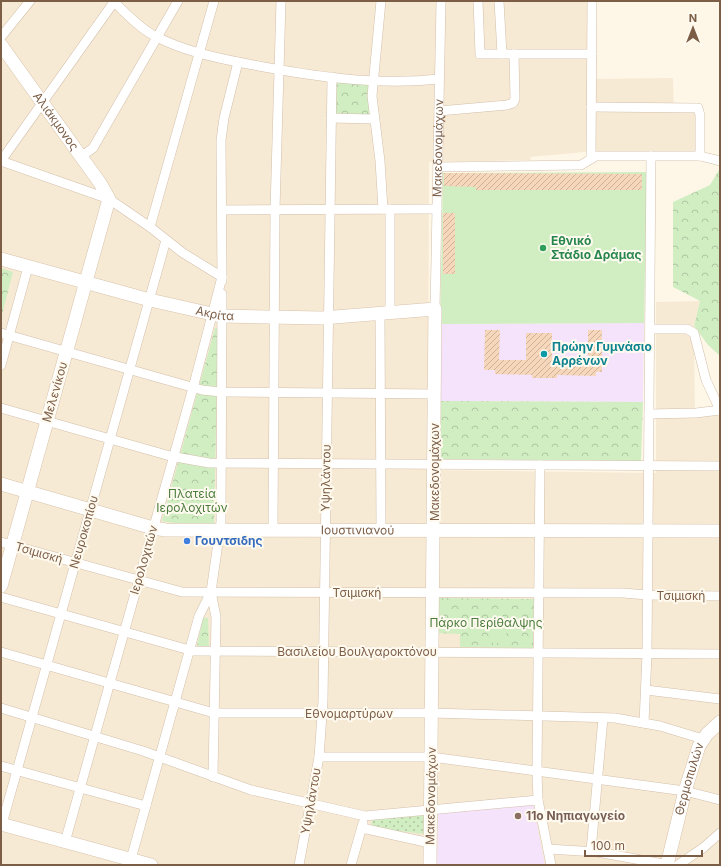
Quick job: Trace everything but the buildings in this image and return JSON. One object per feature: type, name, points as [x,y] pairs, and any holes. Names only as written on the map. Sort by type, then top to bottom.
[{"type":"street","points":[[1,37],[30,1]]},
{"type":"street","points":[[222,277],[108,199],[1,161],[113,1],[142,28],[157,38],[200,53],[278,70],[332,77],[373,80],[439,79]]},
{"type":"street","points":[[81,157],[93,148],[178,1]]},
{"type":"street","points":[[150,227],[214,1]]},
{"type":"street","points":[[273,530],[275,210],[281,1]]},
{"type":"street","points":[[381,1],[373,80],[373,119],[386,209],[385,312],[380,394],[381,531]]},
{"type":"street","name":"Μακεδονομάχων","points":[[430,865],[435,464],[435,309],[441,1]]},
{"type":"street","points":[[478,1],[480,54],[592,54]]},
{"type":"street","points":[[499,1],[502,54]]},
{"type":"street","points":[[591,159],[592,1]]},
{"type":"street","name":"Αλιάκμονος","points":[[1,45],[100,183],[108,199]]},
{"type":"street","points":[[439,111],[507,105],[513,103],[515,99],[514,54]]},
{"type":"street","name":"Ιερολοχιτών","points":[[211,592],[221,530],[221,392],[217,316],[222,277],[222,128],[238,62]]},
{"type":"street","name":"Υψηλάντου","points":[[299,865],[319,757],[322,714],[332,77]]},
{"type":"street","points":[[592,107],[698,108],[700,115],[700,156]]},
{"type":"street","points":[[331,118],[373,119]]},
{"type":"street","points":[[438,167],[581,165],[596,156],[700,156],[712,161],[720,161]]},
{"type":"street","points":[[644,723],[647,654],[651,156]]},
{"type":"street","name":"Μελενίκου","points":[[1,586],[7,544],[27,491],[108,199]]},
{"type":"street","points":[[222,210],[437,209]]},
{"type":"street","name":"Νευροκοπίου","points":[[2,824],[166,240]]},
{"type":"street","name":"Ακρίτα","points":[[1,259],[150,300],[217,316],[328,316],[435,309]]},
{"type":"street","points":[[1,365],[5,334],[28,267]]},
{"type":"street","name":"Ιερολοχιτών","points":[[65,842],[173,457],[193,388],[217,316]]},
{"type":"street","points":[[649,414],[696,413],[720,410],[706,380],[694,332],[687,329],[650,329]]},
{"type":"street","points":[[5,334],[193,388],[221,392],[435,394]]},
{"type":"street","points":[[1,408],[173,457],[221,463],[720,466]]},
{"type":"street","points":[[540,465],[536,772],[538,800],[551,865]]},
{"type":"street","name":"Ιουστινιανού","points":[[1,484],[153,528],[174,530],[720,531]]},
{"type":"street","name":"Τσιμισκή","points":[[7,544],[179,592],[623,593],[647,596],[720,596]]},
{"type":"street","points":[[131,859],[199,616],[211,592]]},
{"type":"street","points":[[211,592],[216,614],[213,777]]},
{"type":"street","name":"Βασιλείου Βουλγαροκτόνου","points":[[1,598],[189,650],[216,652],[720,654]]},
{"type":"street","name":"Εθνομαρτύρων","points":[[1,652],[214,714],[432,713],[603,718],[644,723],[703,739]]},
{"type":"street","points":[[646,690],[720,699]]},
{"type":"street","points":[[1,708],[95,736],[251,790],[365,816],[375,817],[430,809],[538,800]]},
{"type":"street","points":[[591,851],[603,718]]},
{"type":"street","name":"Θερμοπυλών","points":[[667,865],[685,791],[703,739],[720,722]]},
{"type":"street","points":[[319,757],[431,757],[685,791],[720,800]]},
{"type":"street","points":[[1,766],[146,806]]},
{"type":"street","points":[[351,865],[365,816]]},
{"type":"street","points":[[2,824],[151,865]]},
{"type":"street","points":[[362,828],[430,842]]},
{"type":"street","points":[[678,865],[703,848],[720,833]]},
{"type":"street","points":[[548,849],[591,851],[667,865]]},
{"type":"shaded area","points":[[1,1],[588,1],[588,79],[673,78],[674,113],[696,112],[696,151],[586,152],[530,157],[531,160],[429,162],[428,470],[656,473],[656,302],[700,301],[694,326],[695,415],[718,415],[720,418],[720,865],[1,865]]},
{"type":"shaded area","points":[[644,323],[643,402],[439,401],[440,324]]},
{"type":"shaded area","points":[[533,804],[545,865],[437,865],[438,812]]},
{"type":"green space","points":[[336,81],[368,84],[370,117],[335,116]]},
{"type":"green space","points":[[720,168],[720,356],[708,345],[694,326],[700,301],[673,287],[673,202],[710,185]]},
{"type":"green space","name":"Εθνικό Στάδιο Δράμας","points":[[647,172],[644,323],[440,324],[443,173]]},
{"type":"green space","points":[[1,268],[13,272],[1,318]]},
{"type":"green space","name":"Πλατεία Ιερολοχιτών","points":[[215,328],[218,328],[214,524],[174,523],[162,521]]},
{"type":"green space","points":[[439,401],[643,402],[641,461],[440,459]]},
{"type":"green space","name":"Πάρκο Περίθαλψης","points":[[438,598],[534,599],[533,648],[460,647],[460,634],[438,633]]},
{"type":"green space","points":[[203,618],[208,618],[209,646],[197,646]]},
{"type":"green space","points":[[493,621],[507,621],[506,643],[493,643]]},
{"type":"green space","points":[[425,815],[426,831],[424,834],[375,828],[371,824],[373,819]]},
{"type":"place","name":"Εθνικό Στάδιο Δράμας","points":[[543,248]]},
{"type":"place","name":"Πρώην Γυμνάσιο Αρρένων","points":[[544,354]]},
{"type":"place","name":"Γουντσιδης","points":[[187,541]]},
{"type":"place","name":"11ο Νηπιαγωγείο","points":[[518,816]]}]
